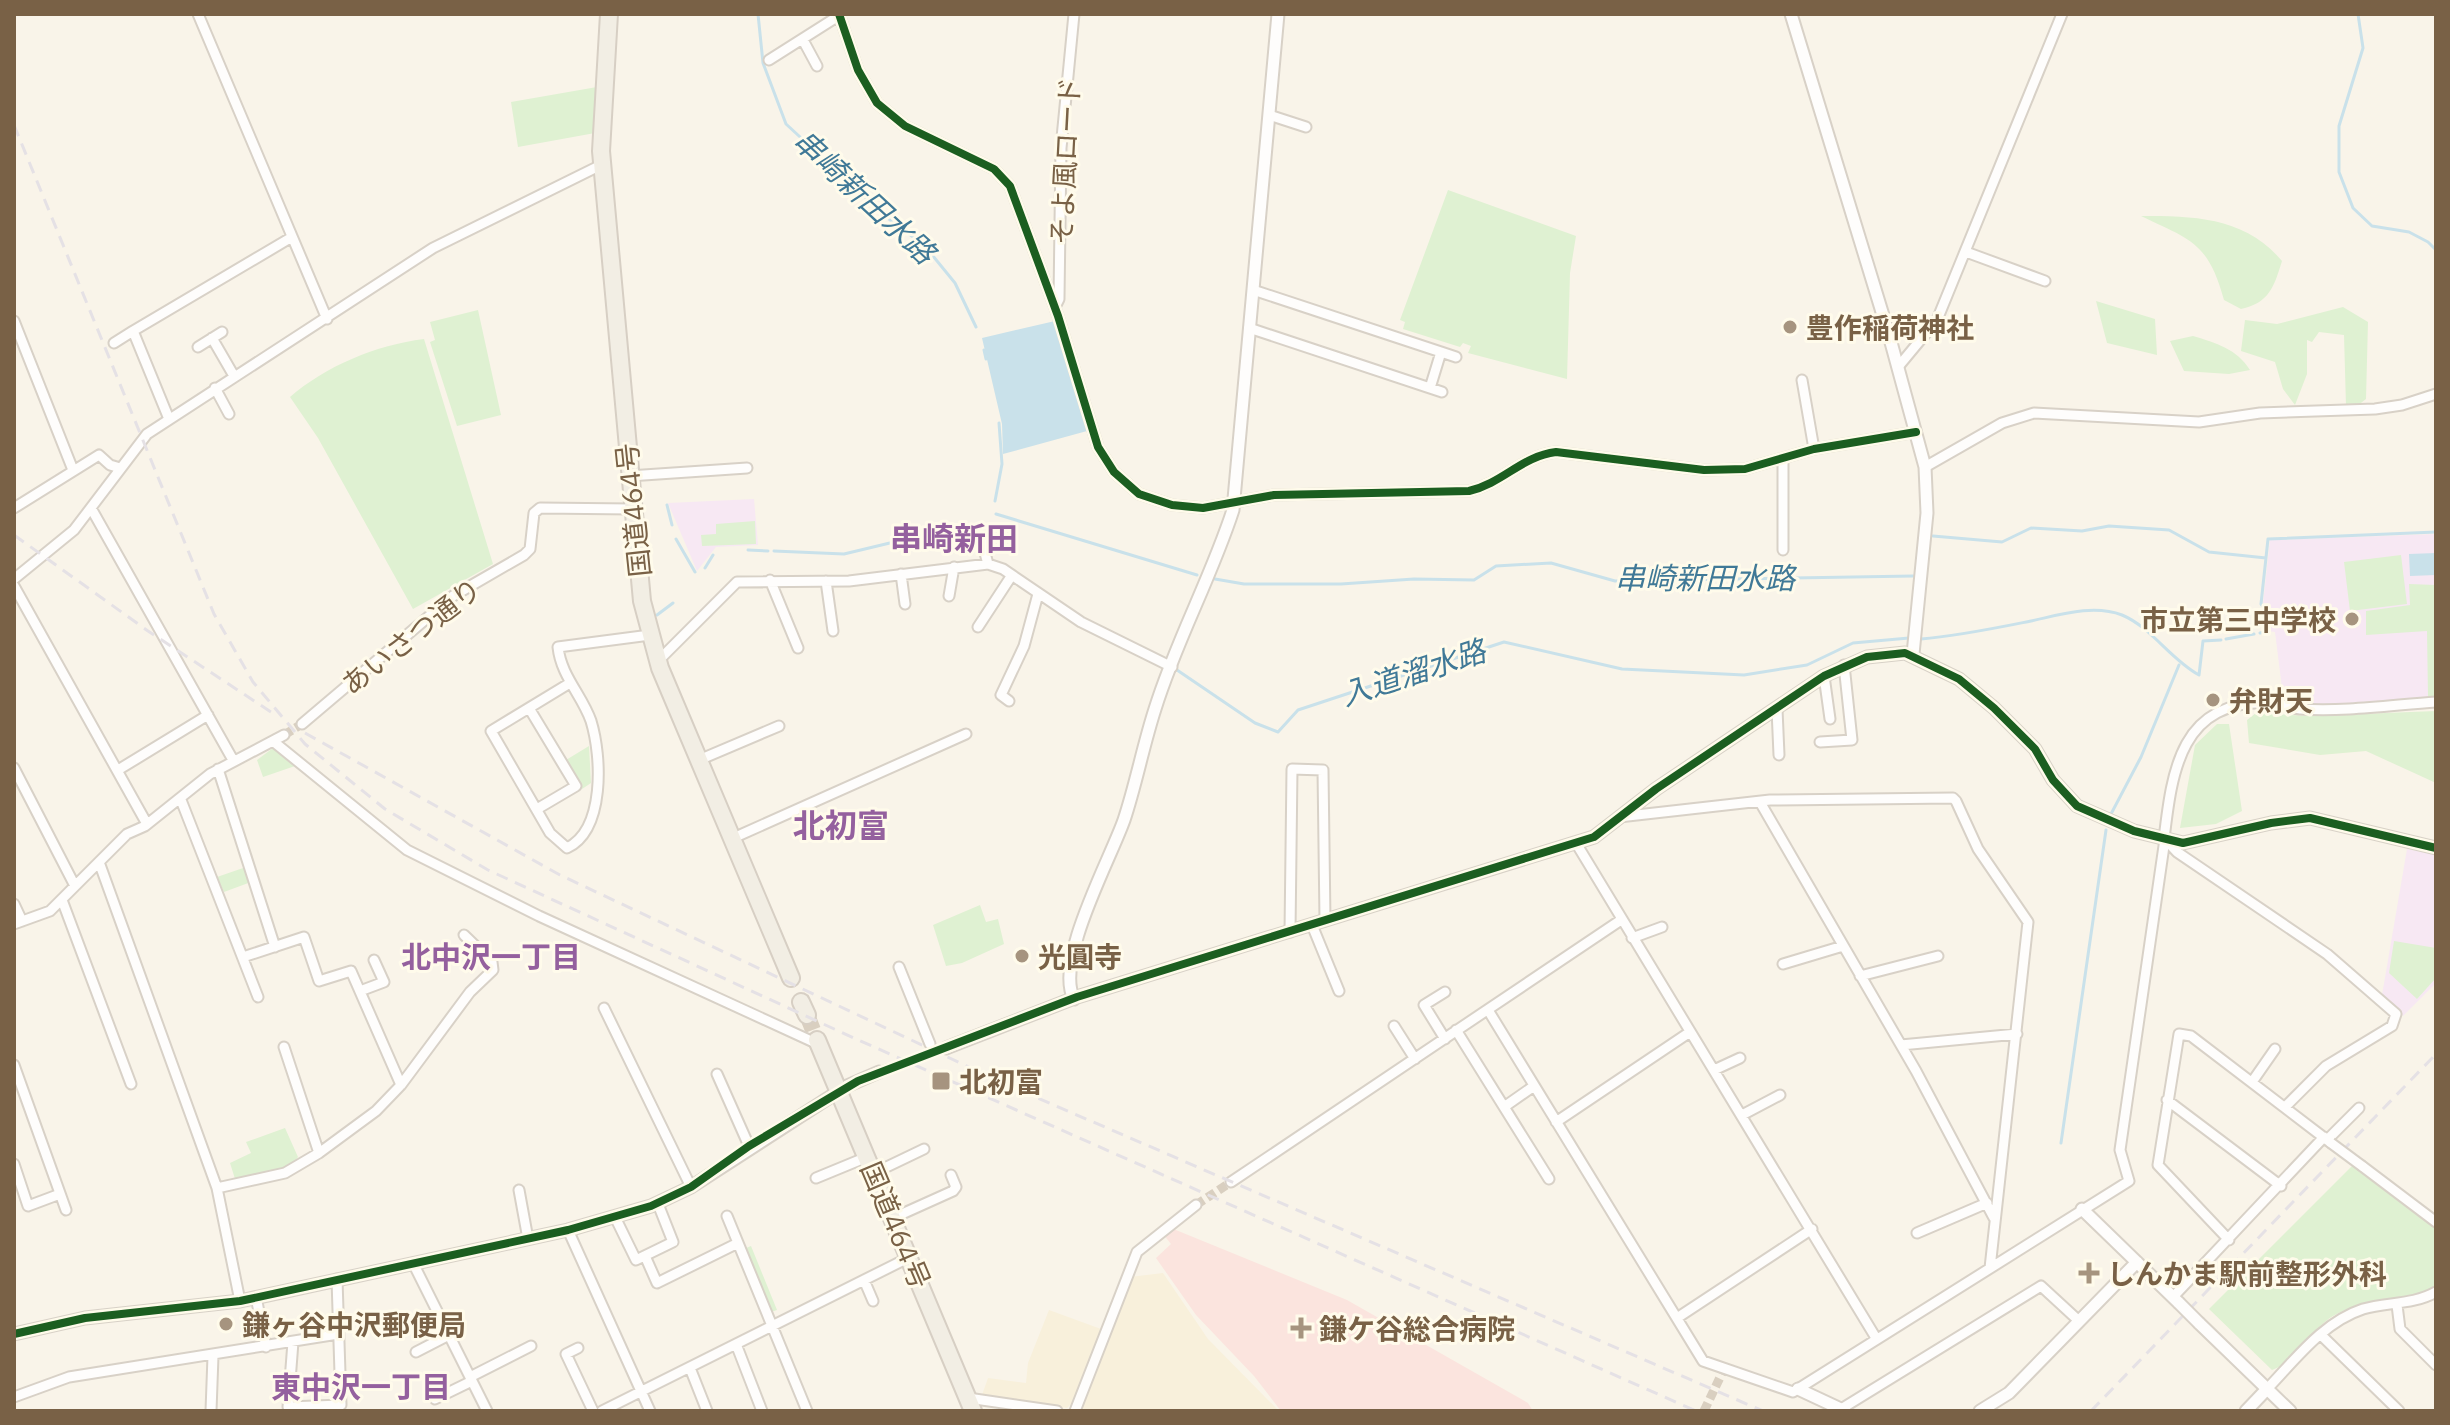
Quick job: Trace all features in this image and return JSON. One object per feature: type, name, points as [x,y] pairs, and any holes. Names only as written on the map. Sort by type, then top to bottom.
[{"type":"highway","name":"国道464号","points":[[609,14],[603,168],[642,601],[658,661],[791,978]]},
{"type":"highway","name":"国道464号","points":[[818,1042],[970,1405]]},
{"type":"street","points":[[198,14],[327,319]]},
{"type":"street","name":"そよ風ロード","points":[[1055,307],[1059,299],[1061,148],[1074,14]]},
{"type":"street","points":[[1074,999],[1068,978],[1073,955],[1127,810],[1154,710],[1220,549],[1234,502],[1278,14]]},
{"type":"street","points":[[1791,14],[1898,367],[1925,467],[1927,513],[1913,654]]},
{"type":"street","points":[[1898,367],[1937,320],[2062,14]]},
{"type":"street","points":[[769,60],[839,15],[858,70],[885,111],[924,137],[994,169],[1010,186],[1055,307],[1098,447],[1114,472],[1153,501],[1203,508],[1274,495],[1469,491],[1495,482],[1535,454],[1556,452],[1704,470],[1745,469],[1814,449],[1916,432]]},
{"type":"street","points":[[803,40],[817,66]]},
{"type":"street","points":[[1269,115],[1306,127]]},
{"type":"street","points":[[14,579],[62,542],[141,439],[169,419],[433,248],[597,167],[603,168]]},
{"type":"street","points":[[114,343],[292,237]]},
{"type":"street","points":[[1966,252],[2045,281]]},
{"type":"street","points":[[1253,290],[1456,357]]},
{"type":"street","points":[[14,321],[73,470]]},
{"type":"street","points":[[1249,328],[1442,392]]},
{"type":"street","points":[[133,331],[169,419]]},
{"type":"street","points":[[198,347],[222,332]]},
{"type":"street","points":[[212,338],[234,376]]},
{"type":"street","points":[[1430,388],[1441,352]]},
{"type":"street","points":[[1802,380],[1814,449]]},
{"type":"street","points":[[215,388],[229,414]]},
{"type":"street","points":[[1925,467],[2002,423],[2034,413],[2199,422],[2260,413],[2375,409],[2402,405],[2436,394]]},
{"type":"street","points":[[14,508],[99,455],[110,465],[120,468]]},
{"type":"street","points":[[1783,460],[1783,550]]},
{"type":"street","points":[[629,476],[747,468]]},
{"type":"street","points":[[91,508],[233,760]]},
{"type":"street","name":"あいさつ通り","points":[[302,724],[453,596],[524,555],[530,549],[534,513],[540,508],[632,509]]},
{"type":"street","points":[[982,542],[988,564]]},
{"type":"street","points":[[658,661],[730,586],[743,580],[826,581],[988,564],[1012,575],[1081,622],[1172,667]]},
{"type":"street","points":[[949,596],[954,567]]},
{"type":"street","points":[[901,574],[905,604]]},
{"type":"street","points":[[978,627],[1012,575]]},
{"type":"street","points":[[770,580],[798,648]]},
{"type":"street","points":[[826,581],[833,631]]},
{"type":"street","points":[[14,586],[147,824]]},
{"type":"street","points":[[1009,701],[1001,695],[1024,646],[1038,594]]},
{"type":"street","points":[[570,683],[491,731],[550,833],[567,848],[578,843],[596,813],[597,777],[591,722],[560,663],[558,647],[650,635]]},
{"type":"street","points":[[946,1048],[1074,999],[1594,837],[1824,676],[1867,657],[1913,654],[1959,679],[2035,749],[2065,796],[2077,806],[2113,824],[2183,843],[2271,823],[2310,818],[2436,848]]},
{"type":"street","points":[[1820,742],[1852,740],[1844,665]]},
{"type":"street","points":[[1824,676],[1830,719]]},
{"type":"street","points":[[1488,1010],[1703,1361],[1793,1392],[2129,1181],[2120,1150],[2170,786],[2186,740],[2209,718],[2239,706],[2261,703],[2299,709],[2436,702]]},
{"type":"street","points":[[529,708],[576,786],[537,809]]},
{"type":"street","points":[[1777,709],[1779,755]]},
{"type":"street","points":[[118,770],[208,715]]},
{"type":"street","points":[[699,760],[779,726]]},
{"type":"street","points":[[731,839],[966,734]]},
{"type":"street","points":[[14,904],[18,923],[50,911],[127,834],[181,800],[218,769],[284,735]]},
{"type":"street","points":[[274,742],[407,850],[539,916],[818,1042]]},
{"type":"street","points":[[14,768],[75,886]]},
{"type":"street","points":[[218,769],[275,947]]},
{"type":"street","points":[[1290,932],[1292,769],[1323,770],[1325,921]]},
{"type":"street","points":[[1619,817],[1760,802],[1953,798],[1978,849],[2028,922],[1990,1268]]},
{"type":"street","points":[[181,800],[258,997]]},
{"type":"street","points":[[1760,802],[1901,1045],[1994,1218]]},
{"type":"street","points":[[2164,839],[2177,852],[2327,954],[2396,1014],[2392,1026],[2326,1066],[2285,1107]]},
{"type":"street","points":[[1576,843],[1876,1338]]},
{"type":"street","points":[[99,862],[217,1188],[240,1301]]},
{"type":"street","points":[[62,900],[131,1084]]},
{"type":"street","points":[[1231,1182],[1621,920]]},
{"type":"street","points":[[1312,925],[1339,991]]},
{"type":"street","points":[[1632,938],[1662,927]]},
{"type":"street","points":[[217,1188],[285,1173],[319,1153],[387,1101],[470,992],[493,970],[492,962],[464,935]]},
{"type":"street","points":[[243,957],[304,937],[319,981],[351,971],[401,1085]]},
{"type":"street","points":[[1783,964],[1843,946]]},
{"type":"street","points":[[1860,976],[1938,956]]},
{"type":"street","points":[[360,991],[384,982],[374,960]]},
{"type":"street","points":[[899,967],[930,1044]]},
{"type":"street","points":[[1445,992],[1424,1005],[1445,1039]]},
{"type":"street","points":[[604,1008],[691,1187]]},
{"type":"street","points":[[1394,1026],[1415,1059]]},
{"type":"street","points":[[1456,1030],[1549,1179]]},
{"type":"street","points":[[1556,1122],[1690,1032]]},
{"type":"street","points":[[2229,1240],[2158,1165],[2176,1038],[2184,1032],[2436,1222]]},
{"type":"street","points":[[1901,1045],[2017,1034]]},
{"type":"street","points":[[284,1047],[319,1153]]},
{"type":"street","points":[[2252,1082],[2275,1049]]},
{"type":"street","points":[[1714,1070],[1740,1058]]},
{"type":"street","points":[[15,1072],[66,1210]]},
{"type":"street","points":[[14,1334],[85,1318],[240,1301],[568,1230],[658,1204],[691,1187],[749,1146],[839,1091],[879,1072]]},
{"type":"street","points":[[717,1074],[749,1146]]},
{"type":"street","points":[[1504,1107],[1534,1086]]},
{"type":"street","points":[[1742,1115],[1780,1095]]},
{"type":"street","points":[[2167,1100],[2281,1186]]},
{"type":"street","points":[[2176,1300],[2229,1240],[2359,1108]]},
{"type":"street","points":[[816,1178],[924,1149]]},
{"type":"street","points":[[14,1164],[30,1209],[60,1194]]},
{"type":"street","points":[[893,1218],[953,1191],[956,1187],[951,1175]]},
{"type":"street","points":[[519,1190],[528,1239]]},
{"type":"street","points":[[1917,1233],[1987,1203]]},
{"type":"street","points":[[615,1217],[636,1260],[673,1242],[658,1204]]},
{"type":"street","points":[[1075,1411],[1137,1252],[1196,1205]]},
{"type":"street","points":[[2082,1209],[2290,1411]]},
{"type":"street","points":[[727,1216],[807,1411]]},
{"type":"street","points":[[1677,1318],[1812,1229]]},
{"type":"street","points":[[568,1230],[650,1411]]},
{"type":"street","points":[[645,1256],[657,1283],[738,1243]]},
{"type":"street","points":[[602,1411],[910,1257]]},
{"type":"street","points":[[1980,1411],[2009,1393],[2137,1262]]},
{"type":"street","points":[[413,1263],[487,1411]]},
{"type":"street","points":[[293,1342],[288,1407],[341,1405],[337,1279]]},
{"type":"street","points":[[864,1280],[873,1301]]},
{"type":"street","points":[[1798,1389],[1843,1410],[2041,1286],[2079,1321]]},
{"type":"street","points":[[2246,1411],[2338,1320],[2362,1309],[2397,1305],[2436,1292]]},
{"type":"street","points":[[256,1297],[266,1347]]},
{"type":"street","points":[[2397,1305],[2400,1329],[2436,1365]]},
{"type":"street","points":[[14,1397],[69,1377],[338,1334]]},
{"type":"street","points":[[416,1352],[449,1335]]},
{"type":"street","points":[[2321,1335],[2399,1411]]},
{"type":"street","points":[[736,1344],[762,1411]]},
{"type":"street","points":[[435,1399],[531,1346]]},
{"type":"street","points":[[578,1348],[566,1354],[593,1411]]},
{"type":"street","points":[[211,1411],[213,1356]]},
{"type":"street","points":[[690,1368],[707,1411]]},
{"type":"street","points":[[970,1405],[1057,1411]]},
{"type":"shaded area","points":[[754,499],[758,545],[716,547],[697,571],[668,503]]},
{"type":"shaded area","name":"市立第三中学校","points":[[2436,534],[2436,700],[2300,706],[2286,688],[2282,688],[2275,632],[2269,631],[2267,608],[2263,604],[2270,540]]},
{"type":"shaded area","points":[[2407,849],[2436,855],[2436,983],[2403,1016],[2382,995]]},
{"type":"shaded area","name":"鎌ケ谷総合病院","points":[[1171,1228],[1347,1300],[1528,1403],[1533,1411],[1281,1411],[1254,1376],[1196,1315],[1156,1258],[1171,1244],[1163,1234]]},
{"type":"shaded area","points":[[1163,1273],[1208,1339],[1279,1411],[1081,1411],[1130,1277]]},
{"type":"shaded area","points":[[1049,1310],[1101,1329],[1074,1401],[1067,1408],[982,1395],[988,1378],[1026,1383],[1028,1363]]},
{"type":"green space","points":[[597,87],[595,133],[518,147],[511,102]]},
{"type":"green space","points":[[1448,190],[1576,236],[1570,273],[1567,379],[1468,353],[1471,346],[1463,343],[1460,347],[1403,329],[1405,322],[1400,320]]},
{"type":"green space","points":[[2141,216],[2218,222],[2252,235],[2282,261],[2273,286],[2258,303],[2241,309],[2224,300],[2204,254],[2185,238]]},
{"type":"green space","points":[[2096,301],[2155,319],[2157,355],[2107,343]]},
{"type":"green space","points":[[2343,307],[2368,322],[2366,399],[2357,406],[2346,406],[2344,335],[2319,332],[2312,342],[2307,340],[2307,374],[2295,405],[2283,389],[2275,362],[2241,351],[2245,320],[2277,324]]},
{"type":"green space","points":[[478,310],[501,415],[457,426],[430,342],[435,340],[430,322]]},
{"type":"green space","points":[[2193,336],[2232,352],[2250,370],[2229,374],[2184,371],[2170,341]]},
{"type":"green space","points":[[424,339],[493,564],[413,609],[318,438],[290,397],[319,376],[352,359],[388,346]]},
{"type":"green space","points":[[755,521],[756,544],[702,546],[701,535],[716,534],[716,524]]},
{"type":"green space","points":[[2401,555],[2407,604],[2350,611],[2344,562]]},
{"type":"green space","points":[[2409,584],[2436,585],[2436,697],[2428,697],[2427,631],[2366,635],[2366,611],[2410,605]]},
{"type":"green space","points":[[2436,711],[2436,783],[2366,751],[2320,755],[2249,743],[2247,720],[2256,713],[2311,716]]},
{"type":"green space","points":[[2217,724],[2229,724],[2242,811],[2216,824],[2180,828],[2195,745]]},
{"type":"green space","points":[[589,746],[591,783],[582,789],[566,760]]},
{"type":"green space","points":[[273,748],[295,766],[263,777],[257,760]]},
{"type":"green space","points":[[246,867],[251,882],[224,892],[217,877]]},
{"type":"green space","points":[[980,905],[986,922],[998,919],[1004,944],[962,963],[946,966],[933,925]]},
{"type":"green space","points":[[2394,941],[2436,948],[2436,978],[2417,999],[2389,973]]},
{"type":"green space","points":[[285,1128],[298,1157],[293,1163],[270,1174],[236,1182],[230,1163],[251,1153],[246,1142]]},
{"type":"green space","points":[[2353,1165],[2436,1227],[2436,1288],[2411,1297],[2358,1306],[2333,1316],[2288,1360],[2272,1370],[2209,1309]]},
{"type":"green space","points":[[751,1246],[777,1310],[771,1312],[746,1248]]},
{"type":"water","points":[[1055,321],[1087,431],[1003,454],[1002,424],[982,338]]},
{"type":"water","points":[[2436,553],[2436,575],[2410,576],[2409,554]]},
{"type":"waterway","name":"串崎新田水路","points":[[758,14],[763,63],[786,124],[890,220],[924,245],[955,283],[976,327]]},
{"type":"waterway","points":[[2358,14],[2363,48],[2339,126],[2339,172],[2353,208],[2372,226],[2409,232],[2436,250]]},
{"type":"waterway","name":"串崎新田水路","points":[[984,350],[986,359]]},
{"type":"waterway","name":"串崎新田水路","points":[[995,501],[1002,464],[999,423]]},
{"type":"waterway","points":[[667,505],[672,525]]},
{"type":"waterway","name":"串崎新田水路","points":[[996,514],[1197,575]]},
{"type":"waterway","points":[[1933,536],[2002,542],[2031,528],[2082,531],[2109,526],[2169,530],[2209,552],[2266,558]]},
{"type":"waterway","points":[[774,551],[844,554],[944,530]]},
{"type":"waterway","name":"入道溜水路","points":[[2260,633],[2269,631],[2267,612],[2261,604],[2268,539],[2436,532]]},
{"type":"waterway","points":[[676,539],[695,572]]},
{"type":"waterway","points":[[748,550],[768,551]]},
{"type":"waterway","points":[[705,568],[713,555]]},
{"type":"waterway","name":"串崎新田水路","points":[[1215,579],[1244,584],[1474,580],[1496,566],[1551,563],[1615,581],[1913,576]]},
{"type":"waterway","points":[[657,615],[673,603]]},
{"type":"waterway","name":"入道溜水路","points":[[1921,639],[2099,610],[2132,620],[2199,675],[2203,641],[2221,640]]},
{"type":"waterway","name":"入道溜水路","points":[[2226,639],[2254,634]]},
{"type":"waterway","name":"入道溜水路","points":[[1177,670],[1255,723],[1278,732],[1298,710],[1504,642],[1622,669],[1744,675],[1807,665],[1853,643],[1909,638]]},
{"type":"waterway","points":[[2111,814],[2141,757],[2179,665]]},
{"type":"waterway","points":[[2061,1143],[2106,830]]},
{"type":"tunnel","points":[[284,735],[302,724]]},
{"type":"tunnel","points":[[807,1015],[817,1040]]},
{"type":"tunnel","points":[[879,1072],[946,1048]]},
{"type":"tunnel","points":[[1196,1205],[1231,1182]]},
{"type":"tunnel","points":[[1704,1411],[1724,1369]]},
{"type":"railway","points":[[14,125],[214,614],[253,682],[305,744],[385,809],[488,870],[856,1039],[1696,1411]]},
{"type":"railway","points":[[14,535],[148,631],[274,714]]},
{"type":"railway","points":[[305,733],[560,875],[1005,1084],[1763,1411]]},
{"type":"railway","points":[[2091,1411],[2436,1054]]},
{"type":"cycle path","points":[[839,14],[858,70],[877,103],[905,126],[994,169],[1010,186],[1058,316],[1098,447],[1114,472],[1139,494],[1172,505],[1203,508],[1274,495],[1469,491],[1544,454],[1556,452],[1704,470],[1745,469],[1814,449],[1916,432]]},
{"type":"cycle path","points":[[14,1334],[85,1318],[240,1301],[568,1230],[651,1206],[691,1187],[749,1146],[858,1081],[1077,997],[1594,837],[1656,789],[1824,676],[1867,657],[1905,653],[1959,679],[2035,749],[2053,780],[2077,806],[2134,831],[2183,843],[2271,823],[2310,818],[2436,848]]},
{"type":"place","name":"豊作稲荷神社","points":[[1790,327]]},
{"type":"place","name":"市立第三中学校","points":[[2352,619]]},
{"type":"place","name":"弁財天","points":[[2213,700]]},
{"type":"place","name":"光圓寺","points":[[1022,956]]},
{"type":"place","name":"北初富","points":[[941,1081]]},
{"type":"place","name":"しんかま駅前整形外科","points":[[2089,1273]]},
{"type":"place","name":"鎌ヶ谷中沢郵便局","points":[[226,1324]]},
{"type":"place","name":"鎌ケ谷総合病院","points":[[1301,1328]]},
{"type":"district","name":"串崎新田","points":[[954,538]]},
{"type":"district","name":"北初富","points":[[841,825]]},
{"type":"district","name":"北中沢一丁目","points":[[491,956]]},
{"type":"district","name":"東中沢一丁目","points":[[361,1386]]}]
